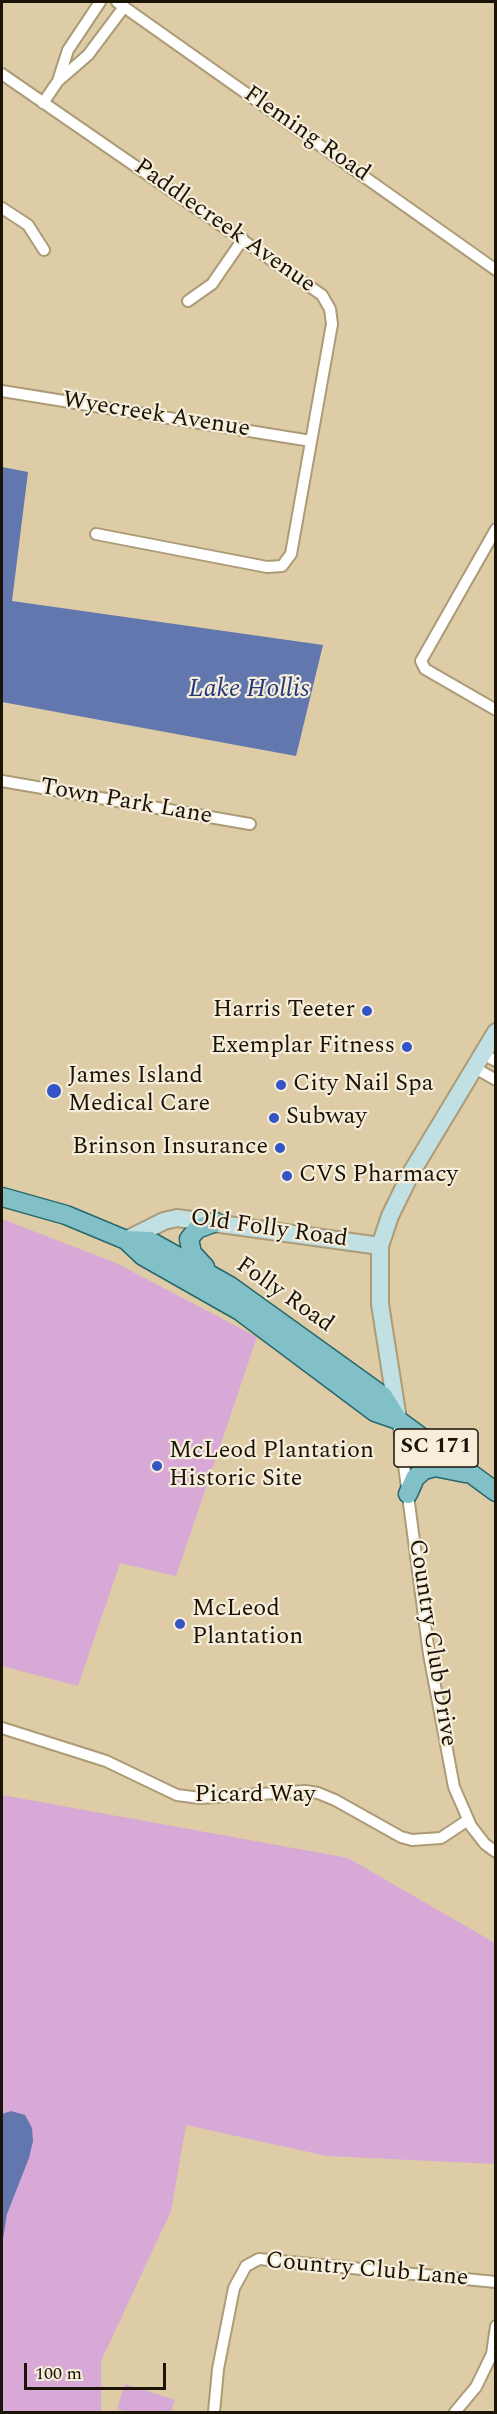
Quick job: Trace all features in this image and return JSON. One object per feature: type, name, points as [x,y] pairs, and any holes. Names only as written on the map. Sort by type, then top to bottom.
[{"type":"main road","points":[[398,1420],[380,1304],[380,1246],[390,1216],[411,1173],[484,1061],[495,1032]]},
{"type":"main road","name":"Folly Road","points":[[2,1197],[66,1215],[126,1240],[150,1241],[220,1280],[383,1396],[398,1420]]},
{"type":"main road","name":"Old Folly Road","points":[[126,1240],[164,1221],[177,1218],[380,1246]]},
{"type":"main road","points":[[216,1222],[197,1229],[189,1239],[189,1246],[198,1261],[220,1280]]},
{"type":"main road","name":"Folly Road","points":[[126,1240],[143,1256],[240,1311],[375,1412],[398,1420],[495,1492]]},
{"type":"main road","points":[[408,1494],[415,1478],[424,1470],[435,1467],[475,1476]]},
{"type":"street","points":[[43,103],[58,81],[69,50],[100,2]]},
{"type":"street","points":[[58,81],[88,55],[121,4]]},
{"type":"street","name":"Fleming Road","points":[[121,4],[495,270]]},
{"type":"street","name":"Paddlecreek Avenue","points":[[2,74],[322,295],[330,309],[332,324],[291,554],[282,566],[267,567],[96,534]]},
{"type":"street","points":[[2,208],[28,225],[44,250]]},
{"type":"street","points":[[188,301],[212,284],[243,239]]},
{"type":"street","name":"Wyecreek Avenue","points":[[2,391],[310,441]]},
{"type":"street","points":[[495,529],[422,657],[421,664],[425,669],[495,710]]},
{"type":"street","name":"Town Park Lane","points":[[2,781],[250,824]]},
{"type":"street","points":[[484,1061],[495,1080]]},
{"type":"street","name":"Country Club Drive","points":[[398,1420],[429,1654],[454,1786],[468,1820],[485,1844],[495,1852]]},
{"type":"street","name":"Picard Way","points":[[2,1728],[106,1761],[177,1795],[200,1798],[304,1791],[318,1793],[412,1840],[441,1838],[468,1820]]},
{"type":"street","name":"Country Club Lane","points":[[214,2412],[218,2369],[234,2288],[246,2266],[259,2259],[495,2282]]},
{"type":"street","points":[[455,2412],[476,2387],[492,2354],[495,2326]]},
{"type":"shaded area","points":[[2,1219],[116,1263],[257,1337],[176,1576],[120,1563],[78,1686],[2,1666]]},
{"type":"shaded area","points":[[2,1795],[348,1858],[495,1943],[495,2164],[327,2156],[186,2125],[171,2211],[101,2361],[101,2412],[2,2412]]},
{"type":"shaded area","points":[[125,2384],[175,2400],[171,2412],[129,2412],[117,2409]]},
{"type":"water","name":"Lake Hollis","points":[[2,467],[28,472],[12,601],[323,645],[296,756],[2,702]]},
{"type":"water","points":[[11,2111],[25,2115],[32,2128],[33,2141],[29,2158],[7,2214],[2,2245],[2,2114]]},
{"type":"place","name":"Harris Teeter","points":[[367,1011]]},
{"type":"place","name":"Exemplar Fitness","points":[[407,1047]]},
{"type":"place","name":"City Nail Spa","points":[[281,1085]]},
{"type":"place","name":"James Island Medical Care","points":[[54,1091]]},
{"type":"place","name":"Subway","points":[[274,1118]]},
{"type":"place","name":"Brinson Insurance","points":[[280,1148]]},
{"type":"place","name":"CVS Pharmacy","points":[[287,1176]]},
{"type":"place","name":"McLeod Plantation Historic Site","points":[[157,1466]]},
{"type":"place","name":"McLeod Plantation","points":[[180,1624]]}]
